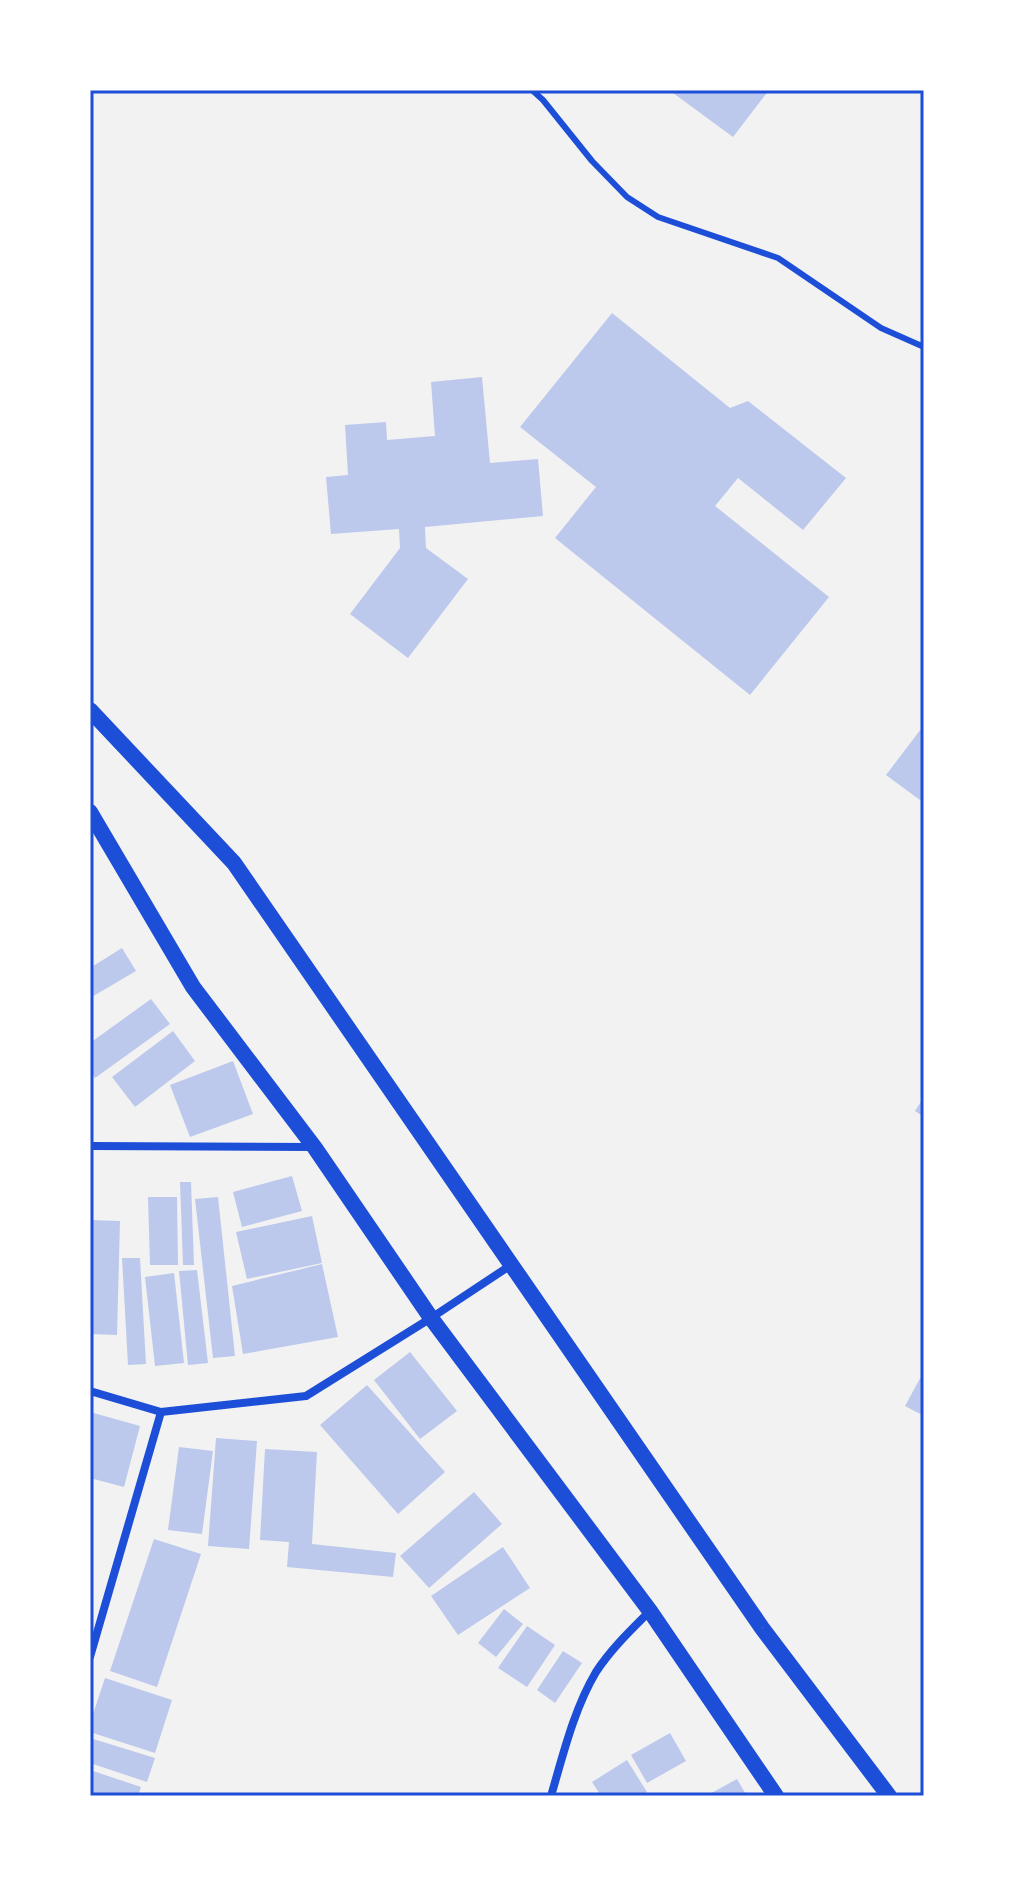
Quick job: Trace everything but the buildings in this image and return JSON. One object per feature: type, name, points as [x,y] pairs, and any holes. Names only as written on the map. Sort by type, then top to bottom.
[{"type":"main road","points":[[90,710],[234,863],[762,1628],[889,1796]]},
{"type":"main road","points":[[90,812],[193,987],[315,1148],[431,1318],[650,1611],[776,1796]]},
{"type":"street","points":[[90,1146],[315,1148]]},
{"type":"street","points":[[90,1391],[161,1412],[306,1396],[512,1265]]},
{"type":"street","points":[[90,1657],[161,1412]]},
{"type":"street","points":[[551,1796],[572,1726],[596,1673],[622,1638],[650,1611]]},
{"type":"lane","points":[[532,90],[627,197],[658,217],[778,258],[881,328],[924,347]]}]
